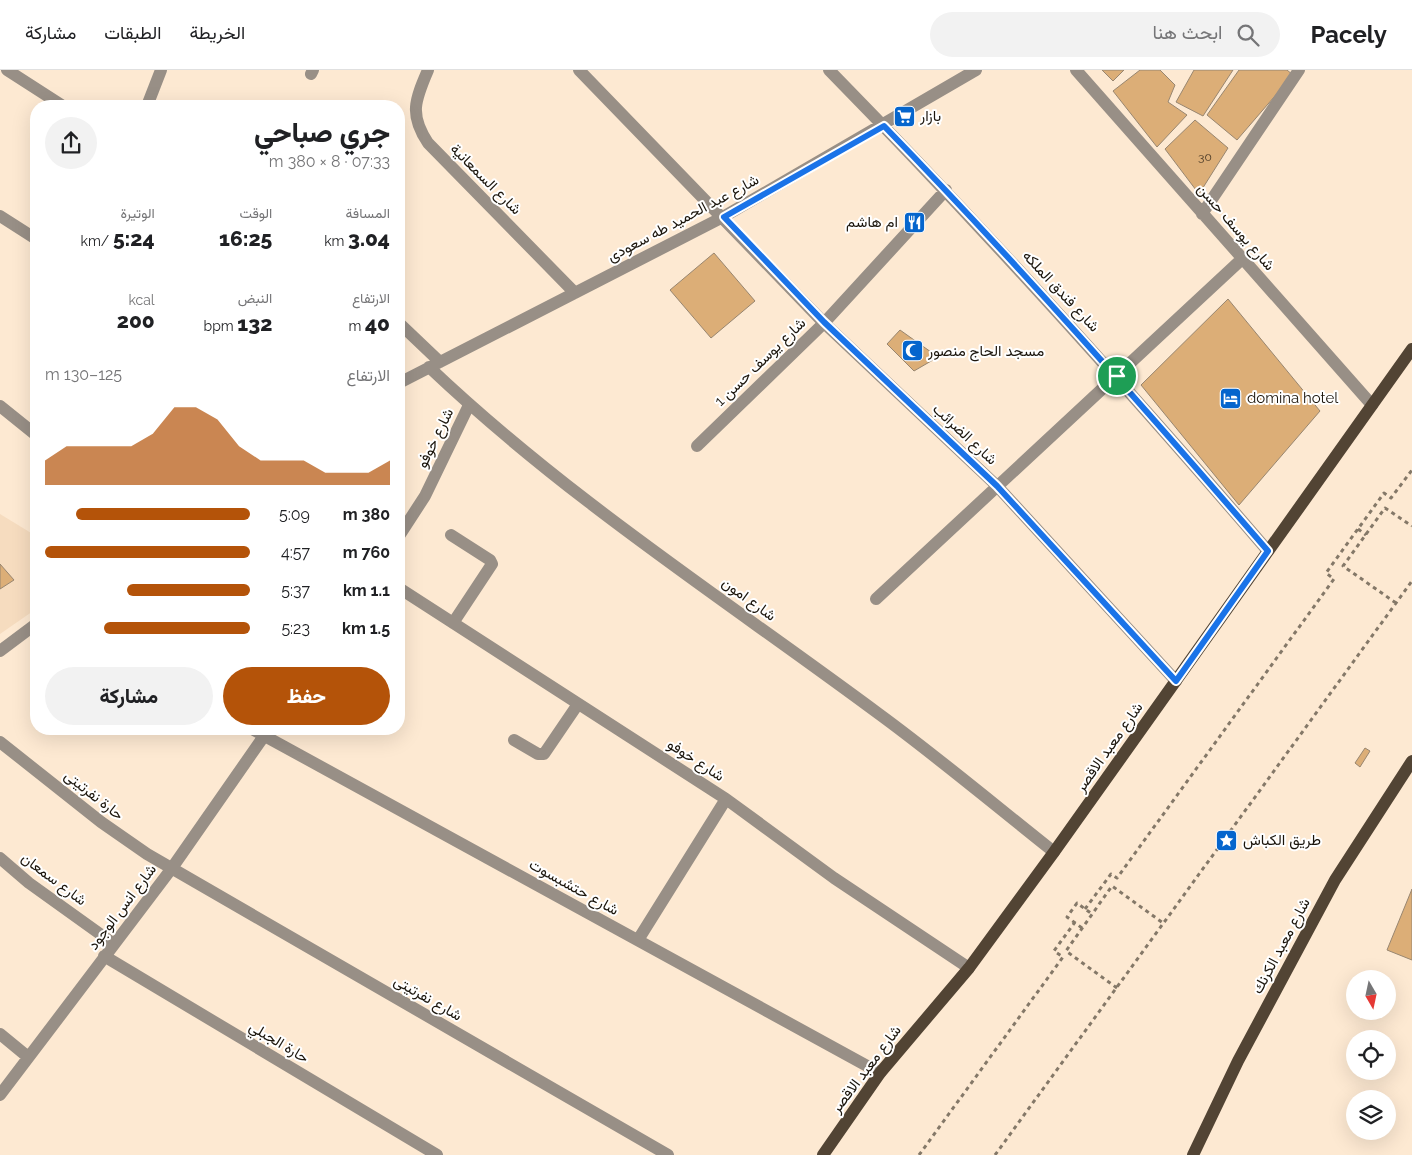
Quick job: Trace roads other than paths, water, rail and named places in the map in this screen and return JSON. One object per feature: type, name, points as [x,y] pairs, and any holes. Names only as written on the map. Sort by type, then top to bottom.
[{"type":"main road","name":"شارع معبد الاقصر","points":[[823,1155],[880,1074],[969,968],[1054,852],[1412,349]]},
{"type":"main road","name":"شارع معبد الكرنك","points":[[1193,1155],[1238,1061],[1334,880],[1412,761]]},
{"type":"street","points":[[7,70],[54,100]]},
{"type":"street","points":[[149,100],[161,70]]},
{"type":"street","name":"شارع السمعانية","points":[[428,70],[418,93],[415,110],[418,128],[423,136],[576,293]]},
{"type":"street","name":"شارع الضرائب","points":[[579,70],[824,322],[997,486],[1176,681]]},
{"type":"street","name":"شارع فندق الملكه","points":[[829,70],[946,190],[1117,376],[1268,551]]},
{"type":"street","name":"شارع عبد الحميد طه سعودى","points":[[405,380],[724,217],[884,126],[976,70]]},
{"type":"street","name":"شارع يوسف حسن","points":[[1076,70],[1372,405]]},
{"type":"street","points":[[1202,214],[1299,70]]},
{"type":"street","name":"شارع يوسف حسن 1","points":[[697,446],[824,322],[946,190]]},
{"type":"street","points":[[0,216],[30,236]]},
{"type":"street","points":[[876,599],[1242,259]]},
{"type":"street","name":"شارع امون","points":[[405,331],[468,405],[563,485],[881,715],[1054,852]]},
{"type":"street","name":"شارع خوفو","points":[[405,527],[425,496],[468,405]]},
{"type":"street","points":[[0,406],[30,430]]},
{"type":"street","points":[[451,535],[490,560],[492,564],[453,623]]},
{"type":"street","name":"شارع خوفو","points":[[405,592],[726,799],[834,878],[969,968]]},
{"type":"street","points":[[0,651],[30,628]]},
{"type":"street","points":[[514,740],[538,754],[544,754],[578,704]]},
{"type":"street","name":"شارع انس الوجود","points":[[0,1095],[172,868],[264,736]]},
{"type":"street","name":"شارع حتشبسوت","points":[[264,736],[880,1074]]},
{"type":"street","name":"حارة نفرتيتى","points":[[0,742],[100,822],[172,868]]},
{"type":"street","points":[[638,940],[726,799]]},
{"type":"street","name":"شارع سمعان","points":[[0,858],[29,882],[114,944]]},
{"type":"street","name":"شارع نفرتيتى","points":[[172,868],[668,1155]]},
{"type":"street","name":"حارة الجبلي","points":[[104,956],[433,1154]]},
{"type":"street","points":[[0,1034],[28,1057]]},
{"type":"place","name":"بازار","points":[[904,116]]},
{"type":"place","name":"ام هاشم","points":[[914,222]]},
{"type":"place","name":"مسجد الحاج منصور","points":[[912,351]]},
{"type":"place","name":"domina hotel","points":[[1231,398]]},
{"type":"place","name":"طريق الكباش","points":[[1227,840]]}]
